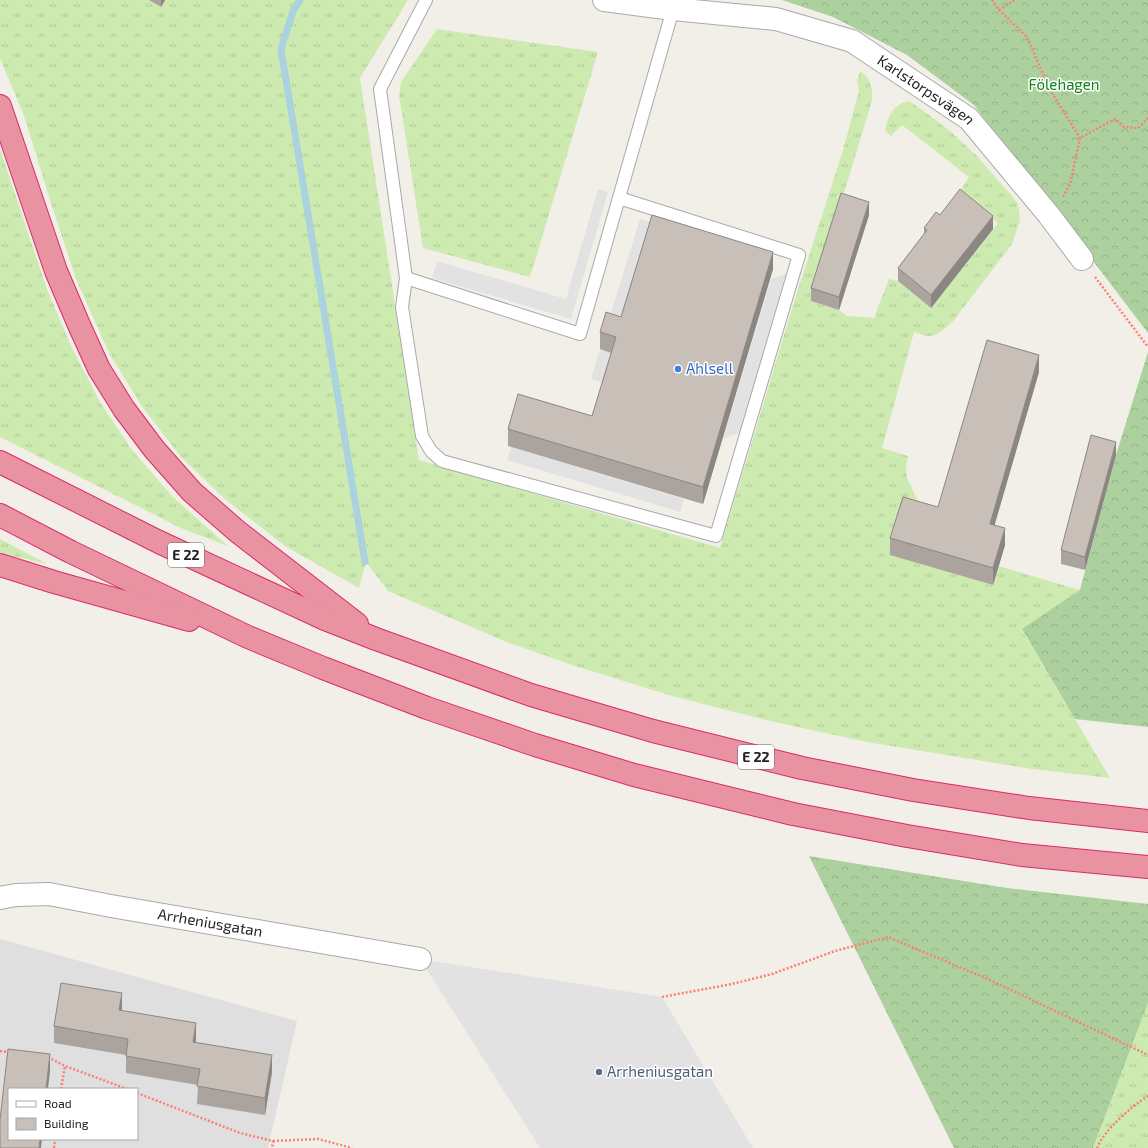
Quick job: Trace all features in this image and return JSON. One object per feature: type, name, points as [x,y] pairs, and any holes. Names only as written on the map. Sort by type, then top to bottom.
[{"type":"highway","points":[[0,106],[62,284],[99,369],[124,409],[154,449],[192,492],[238,532],[376,639]]},
{"type":"highway","name":"E 22","points":[[0,462],[166,546],[325,619],[531,695],[653,731],[802,768],[928,793],[1030,808],[1148,821]]},
{"type":"highway","points":[[0,515],[71,552],[248,637],[427,708],[535,745],[634,775],[793,814],[907,836],[1022,855],[1148,867]]},
{"type":"highway","points":[[0,565],[54,582],[248,637]]},
{"type":"street","name":"Karlstorpsvägen","points":[[604,0],[673,9],[776,19],[852,41],[969,119],[1048,214],[1082,259]]},
{"type":"street","name":"Arrheniusgatan","points":[[0,898],[16,895],[49,894],[111,906],[420,958]]},
{"type":"lane","points":[[426,0],[380,90],[406,278],[402,307],[422,436],[431,452],[442,461],[716,536],[799,256],[619,198]]},
{"type":"lane","points":[[406,278],[580,334],[673,9]]},
{"type":"path","points":[[992,0],[999,10],[1027,37],[1049,88],[1080,138],[1070,184],[1059,204],[1048,214]]},
{"type":"path","points":[[999,10],[1015,0]]},
{"type":"path","points":[[1080,138],[1114,119],[1124,128],[1138,128],[1148,118]]},
{"type":"path","points":[[1082,259],[1148,347]]},
{"type":"path","points":[[662,996],[732,984],[772,974],[835,951],[888,937],[990,980],[1148,1055]]},
{"type":"path","points":[[0,1051],[16,1053]]},
{"type":"path","points":[[47,1056],[65,1066],[124,1088]]},
{"type":"path","points":[[62,1088],[65,1066]]},
{"type":"path","points":[[138,1093],[240,1133],[273,1141],[318,1140],[352,1148]]},
{"type":"path","points":[[1097,1148],[1102,1138],[1135,1104],[1148,1096]]},
{"type":"path","points":[[272,1148],[273,1141]]},
{"type":"shaded area","points":[[598,189],[608,192],[571,319],[432,278],[437,261],[566,299]]},
{"type":"shaded area","points":[[640,219],[753,253],[621,334],[606,329]]},
{"type":"shaded area","points":[[790,273],[743,431],[723,439],[771,279]]},
{"type":"shaded area","points":[[600,349],[616,354],[607,384],[591,379]]},
{"type":"shaded area","points":[[511,447],[684,499],[680,512],[507,460]]},
{"type":"shaded area","points":[[0,939],[297,1021],[268,1148],[0,1148]]},
{"type":"shaded area","name":"Arrheniusgatan","points":[[420,959],[662,997],[753,1148],[540,1148]]},
{"type":"green space","points":[[0,0],[408,0],[360,78],[419,460],[720,548],[795,299],[843,150],[859,91],[857,81],[860,71],[869,80],[872,92],[872,101],[811,301],[839,310],[847,316],[874,318],[889,279],[898,281],[931,308],[998,223],[959,193],[969,177],[902,125],[891,136],[885,131],[892,112],[903,103],[909,101],[928,114],[950,131],[977,156],[1017,202],[1020,220],[1012,244],[954,320],[935,335],[927,336],[914,332],[882,448],[908,456],[906,468],[907,477],[926,520],[891,555],[993,585],[998,566],[1080,590],[1022,630],[1110,778],[1032,769],[867,742],[770,721],[672,696],[572,665],[504,641],[388,591],[366,562],[359,588],[285,546],[226,500],[181,457],[143,408],[109,353],[76,279],[24,116],[0,58]]},
{"type":"green space","name":"Fölehagen","points":[[782,0],[1148,0],[1148,333],[974,105],[907,55],[833,17]]},
{"type":"green space","points":[[437,29],[598,52],[530,277],[423,248],[399,95],[401,82]]},
{"type":"green space","points":[[0,149],[47,289],[71,346],[100,402],[132,450],[173,497],[228,546],[183,529],[0,437]]},
{"type":"green space","points":[[1148,352],[1148,727],[1075,719],[1022,629],[1080,590],[1116,455]]},
{"type":"green space","points":[[0,539],[47,564],[0,553]]},
{"type":"green space","points":[[809,856],[1007,888],[1148,904],[1148,1003],[1093,1148],[954,1148]]},
{"type":"green space","points":[[1148,1003],[1148,1148],[1093,1148]]},
{"type":"building","points":[[960,189],[993,216],[931,295],[898,268],[927,230],[924,228],[936,212],[940,215]]},
{"type":"building","points":[[841,193],[869,202],[839,297],[811,288]]},
{"type":"building","name":"Ahlsell","points":[[652,215],[773,252],[703,487],[508,429],[518,394],[592,416],[616,337],[600,332],[606,312],[621,317]]},
{"type":"building","points":[[987,340],[1039,355],[990,524],[1005,528],[993,568],[890,538],[903,497],[938,507]]},
{"type":"building","points":[[1091,435],[1116,442],[1085,557],[1061,550]]},
{"type":"building","points":[[61,983],[122,993],[119,1010],[196,1023],[193,1042],[272,1055],[265,1098],[197,1086],[200,1069],[126,1056],[128,1039],[54,1026]]},
{"type":"building","points":[[8,1049],[50,1054],[46,1088],[8,1088],[8,1140],[40,1140],[39,1148],[0,1148],[0,1120]]},
{"type":"waterway","points":[[300,0],[293,11],[281,49],[365,562]]},
{"type":"place","name":"Ahlsell","points":[[678,369]]},
{"type":"place","name":"Arrheniusgatan","points":[[599,1072]]}]
